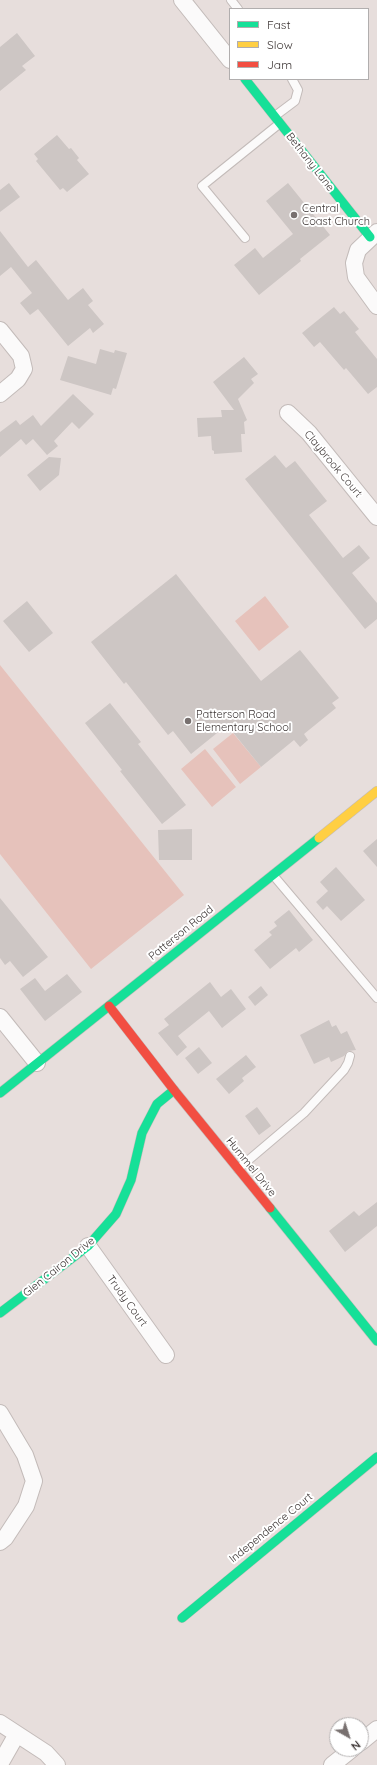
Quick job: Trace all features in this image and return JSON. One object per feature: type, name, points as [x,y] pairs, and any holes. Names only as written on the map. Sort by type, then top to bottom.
[{"type":"street","points":[[182,0],[229,59]]},
{"type":"street","name":"Bethany Lane","points":[[246,80],[277,120],[373,234],[358,250],[354,263],[356,277],[377,306]]},
{"type":"street","points":[[0,330],[21,356],[24,369],[18,379],[0,394]]},
{"type":"street","name":"Claybrook Court","points":[[288,413],[309,433],[377,517]]},
{"type":"street","name":"Patterson Road","points":[[0,1093],[377,791]]},
{"type":"street","name":"Hummel Drive","points":[[109,1006],[174,1090],[377,1341]]},
{"type":"street","points":[[0,1017],[37,1063]]},
{"type":"street","name":"Glen Cairon Drive","points":[[0,1313],[88,1246],[116,1214],[131,1180],[142,1132],[157,1104],[174,1090]]},
{"type":"street","name":"Trudy Court","points":[[88,1246],[166,1355]]},
{"type":"street","points":[[0,1413],[25,1456],[34,1481],[26,1506],[5,1538],[0,1542]]},
{"type":"street","name":"Independence Court","points":[[182,1618],[377,1457]]},
{"type":"street","points":[[0,1723],[46,1753],[57,1765]]},
{"type":"street","points":[[369,1736],[377,1729]]},
{"type":"street","points":[[0,1764],[17,1734]]},
{"type":"street","points":[[332,1765],[342,1757]]},
{"type":"lane","points":[[231,0],[237,8]]},
{"type":"lane","points":[[245,238],[202,186],[277,120],[294,100],[298,90],[293,80]]},
{"type":"lane","points":[[273,875],[377,998]]},
{"type":"lane","points":[[238,1169],[309,1108],[344,1070],[348,1064],[350,1056]]},
{"type":"shaded area","points":[[265,596],[289,627],[259,651],[235,621]]},
{"type":"shaded area","points":[[0,665],[184,895],[91,969],[0,854]]},
{"type":"shaded area","points":[[233,733],[261,767],[240,784],[213,749]]},
{"type":"shaded area","points":[[205,749],[236,787],[212,807],[181,769]]},
{"type":"building","points":[[17,33],[35,56],[22,66],[26,70],[0,91],[0,47]]},
{"type":"building","points":[[57,135],[69,149],[71,148],[79,158],[77,160],[89,174],[67,192],[63,188],[60,190],[36,161],[38,159],[34,154]]},
{"type":"building","points":[[9,183],[20,197],[0,212],[0,190]]},
{"type":"building","points":[[288,183],[330,235],[259,295],[234,265],[255,248],[263,258],[293,234],[266,201]]},
{"type":"building","points":[[0,231],[28,267],[36,260],[68,300],[83,288],[93,301],[88,305],[104,324],[93,333],[90,328],[68,346],[38,309],[30,315],[20,303],[32,293],[11,267],[0,276]]},
{"type":"building","points":[[334,307],[340,314],[344,311],[359,329],[355,332],[377,359],[377,387],[368,394],[346,368],[344,370],[320,342],[314,347],[302,333]]},
{"type":"building","points":[[100,349],[114,353],[115,350],[127,353],[116,389],[113,388],[111,395],[60,380],[68,356],[96,364]]},
{"type":"building","points":[[244,357],[258,374],[251,379],[254,383],[238,399],[247,420],[244,422],[245,434],[241,434],[242,452],[214,454],[214,451],[212,450],[211,436],[198,437],[197,418],[222,417],[221,410],[234,410],[213,382]]},
{"type":"building","points":[[73,394],[94,414],[79,429],[72,422],[54,441],[58,446],[47,455],[33,439],[26,445],[21,439],[0,457],[0,432],[16,420],[20,425],[33,415],[41,426]]},
{"type":"building","points":[[275,455],[286,468],[295,461],[327,501],[309,515],[343,558],[359,545],[370,558],[352,573],[377,603],[377,619],[365,629],[245,479]]},
{"type":"building","points":[[49,457],[61,458],[59,475],[40,491],[27,475]]},
{"type":"building","points":[[176,574],[261,681],[300,650],[339,698],[332,703],[336,708],[304,734],[308,740],[300,747],[294,740],[261,767],[227,725],[191,754],[173,731],[168,735],[126,682],[124,684],[91,642]]},
{"type":"building","points":[[27,601],[53,633],[29,652],[3,621]]},
{"type":"building","points":[[110,703],[141,742],[138,744],[186,805],[162,824],[120,771],[122,770],[85,723]]},
{"type":"building","points":[[192,829],[192,860],[159,860],[158,830]]},
{"type":"building","points":[[377,839],[377,867],[363,851]]},
{"type":"building","points":[[336,867],[365,900],[341,921],[327,906],[323,910],[316,902],[328,891],[320,882]]},
{"type":"building","points":[[0,898],[48,957],[23,977],[10,961],[5,965],[0,958]]},
{"type":"building","points":[[289,910],[313,940],[299,952],[296,948],[270,969],[254,950],[272,935],[269,932],[277,926],[274,922]]},
{"type":"building","points":[[67,974],[82,992],[45,1021],[20,989],[35,978],[45,991]]},
{"type":"building","points":[[210,982],[221,997],[231,989],[246,1009],[222,1028],[209,1011],[178,1036],[187,1047],[177,1056],[158,1033],[169,1025],[164,1019]]},
{"type":"building","points":[[261,986],[268,995],[255,1006],[248,997]]},
{"type":"building","points":[[329,1020],[332,1027],[336,1025],[341,1034],[347,1031],[356,1050],[348,1051],[344,1056],[331,1062],[329,1057],[314,1064],[300,1035]]},
{"type":"building","points":[[199,1047],[212,1063],[198,1074],[185,1058]]},
{"type":"building","points":[[246,1055],[256,1067],[242,1078],[244,1081],[229,1094],[216,1079]]},
{"type":"building","points":[[257,1107],[271,1126],[259,1135],[245,1116]]},
{"type":"building","points":[[377,1202],[377,1226],[345,1252],[329,1231],[354,1211],[359,1216]]},
{"type":"traffic: fast","points":[[246,80],[370,237]]},
{"type":"traffic: fast","points":[[0,1093],[319,838]]},
{"type":"traffic: fast","points":[[0,1313],[88,1246],[116,1214],[131,1180],[142,1133],[157,1104],[174,1090]]},
{"type":"traffic: fast","points":[[270,1208],[377,1341]]},
{"type":"traffic: fast","points":[[182,1618],[377,1457]]},
{"type":"traffic: slow","points":[[319,838],[377,791]]},
{"type":"traffic: jam","points":[[109,1006],[174,1090],[270,1208]]},
{"type":"place","name":"Central Coast Church","points":[[294,215]]},
{"type":"place","name":"Patterson Road Elementary School","points":[[188,721]]}]
